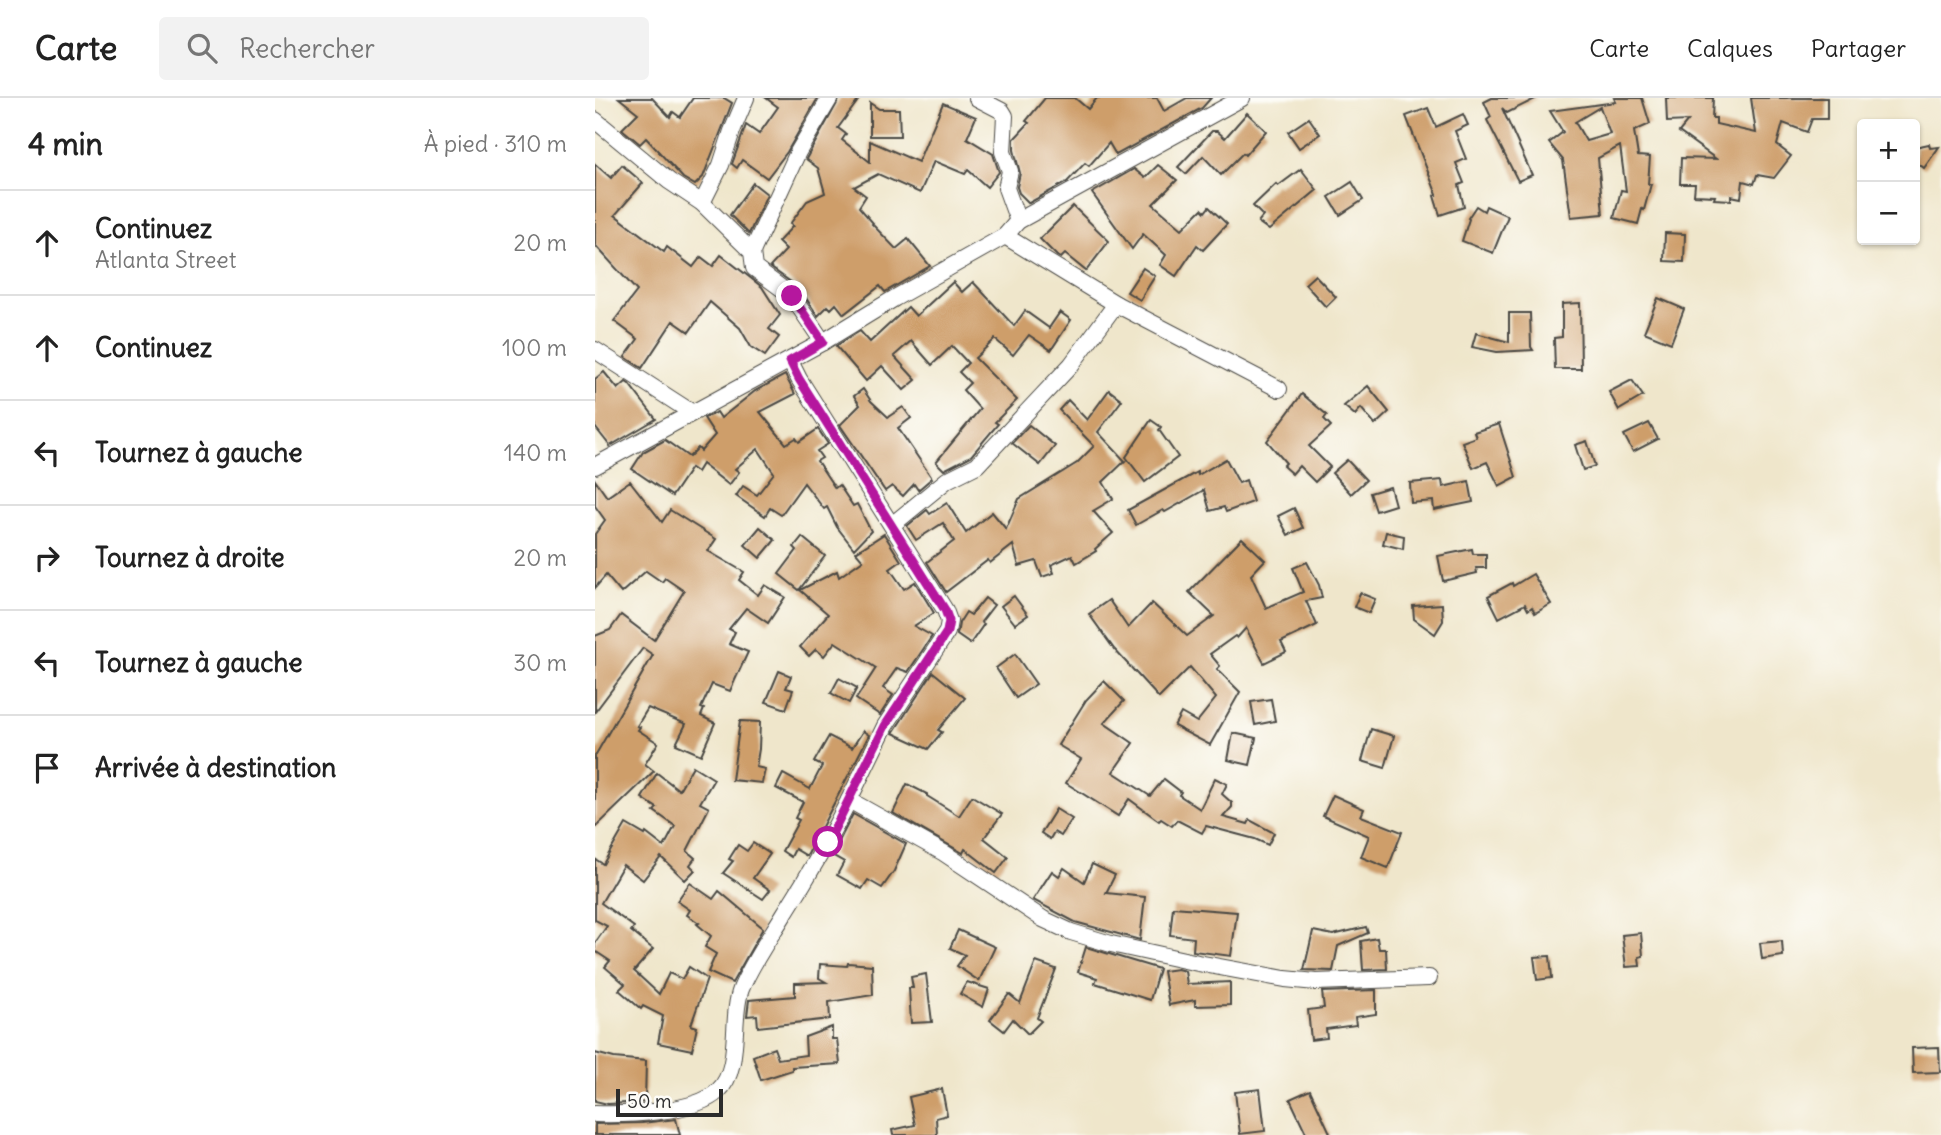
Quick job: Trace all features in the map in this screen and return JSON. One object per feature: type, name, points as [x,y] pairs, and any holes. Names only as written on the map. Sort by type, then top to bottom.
[{"type":"street","points":[[702,203],[722,165],[746,98]]},
{"type":"street","points":[[823,342],[792,296],[754,268],[752,252],[798,152],[830,98]]},
{"type":"street","points":[[977,98],[1002,111],[1005,116],[1003,152],[1010,172],[1006,188],[1018,221]]},
{"type":"street","points":[[595,466],[790,361],[1005,236],[1018,221],[1242,98]]},
{"type":"street","points":[[595,120],[669,181],[702,203],[752,252]]},
{"type":"street","points":[[1005,236],[1117,304],[1279,389]]},
{"type":"street","points":[[892,525],[947,480],[977,465],[1071,365],[1117,304]]},
{"type":"street","points":[[595,350],[691,412]]},
{"type":"street","points":[[595,1114],[614,1115],[682,1107],[703,1101],[719,1091],[729,1075],[736,1009],[741,990],[828,842],[885,726],[947,632],[949,621],[945,610],[790,361]]},
{"type":"street","points":[[849,800],[944,853],[1043,919],[1071,932],[1186,960],[1285,979],[1316,982],[1429,978]]},
{"type":"building","points":[[619,98],[652,98],[670,117],[673,112],[680,117],[693,98],[724,98],[732,103],[703,177],[695,185],[683,178],[646,138],[640,144],[622,129],[638,113]]},
{"type":"building","points":[[766,98],[818,98],[787,152],[767,178],[742,160],[737,168],[732,164],[746,125],[759,134],[778,107]]},
{"type":"building","points":[[840,98],[860,98],[838,128],[846,134],[842,140],[870,162],[870,141],[918,162],[943,103],[976,117],[967,138],[993,154],[999,172],[987,187],[968,170],[965,174],[934,161],[920,193],[878,174],[854,187],[866,196],[859,207],[896,249],[908,239],[930,266],[885,292],[880,286],[844,314],[836,304],[831,309],[828,306],[818,316],[799,288],[770,267],[786,250],[778,242],[793,226],[790,224],[807,201],[825,193],[818,168],[806,159]]},
{"type":"building","points":[[1045,98],[1075,98],[1088,109],[1097,98],[1157,98],[1164,111],[1187,98],[1211,98],[1202,108],[1116,155],[1109,143],[1089,166],[1085,163],[1067,182],[1029,203],[1017,187],[1020,173],[1014,139],[1029,123],[1026,121]]},
{"type":"building","points":[[1492,98],[1537,98],[1507,113],[1502,108],[1532,175],[1518,181],[1487,120],[1491,117],[1484,102]]},
{"type":"building","points":[[1614,98],[1642,98],[1650,124],[1634,131],[1638,156],[1650,157],[1648,184],[1651,184],[1638,224],[1614,218],[1621,190],[1626,191],[1620,146],[1598,158],[1603,214],[1571,217],[1563,160],[1549,143],[1563,132],[1550,111],[1616,102]],"holes":[[[1600,107],[1610,134],[1586,141],[1575,122]]]},
{"type":"building","points":[[1666,98],[1713,98],[1712,118],[1716,118],[1716,124],[1756,133],[1751,98],[1827,98],[1827,119],[1812,119],[1807,132],[1783,123],[1777,145],[1791,156],[1774,178],[1757,175],[1754,184],[1743,181],[1741,198],[1731,196],[1731,200],[1714,199],[1715,196],[1694,195],[1695,184],[1680,184],[1681,158],[1716,159],[1679,132],[1688,121],[1667,122]]},
{"type":"building","points":[[870,103],[879,109],[899,109],[900,136],[870,136]]},
{"type":"building","points":[[1428,108],[1436,127],[1463,114],[1468,125],[1455,131],[1466,159],[1456,163],[1464,183],[1459,185],[1464,207],[1440,215],[1434,196],[1437,195],[1406,116]]},
{"type":"building","points":[[1247,113],[1266,131],[1245,155],[1243,153],[1221,175],[1203,156],[1186,174],[1178,167],[1212,131],[1217,131],[1225,138]]},
{"type":"building","points":[[1309,118],[1320,134],[1299,148],[1288,132]]},
{"type":"building","points":[[1929,144],[1930,148],[1939,147],[1924,168],[1920,165],[1920,146]]},
{"type":"building","points":[[595,164],[611,178],[622,165],[643,183],[615,215],[664,252],[667,247],[693,267],[701,257],[713,266],[721,255],[762,287],[780,315],[769,329],[779,337],[765,356],[751,347],[740,328],[710,302],[689,332],[673,321],[642,368],[625,357],[638,339],[614,321],[637,291],[595,245]]},
{"type":"building","points":[[1158,165],[1177,180],[1153,204],[1182,229],[1202,209],[1205,212],[1209,207],[1227,224],[1203,250],[1197,245],[1176,276],[1160,265],[1166,255],[1143,234],[1132,249],[1092,193],[1134,169],[1145,178]]},
{"type":"building","points":[[1301,169],[1317,190],[1269,230],[1258,222],[1263,216],[1253,206],[1276,184],[1278,186]]},
{"type":"building","points":[[1352,182],[1363,200],[1340,215],[1329,197]]},
{"type":"building","points":[[753,183],[767,194],[749,234],[730,215]]},
{"type":"building","points":[[1073,206],[1109,241],[1086,271],[1065,254],[1061,258],[1057,256],[1040,239]]},
{"type":"building","points":[[1476,206],[1484,211],[1486,206],[1508,216],[1493,253],[1462,241],[1468,218]]},
{"type":"building","points":[[1665,233],[1685,234],[1684,262],[1664,261]]},
{"type":"building","points":[[1143,268],[1155,276],[1140,300],[1127,292]]},
{"type":"building","points":[[1315,275],[1336,297],[1326,307],[1305,284]]},
{"type":"building","points":[[953,282],[962,292],[973,282],[1014,326],[1025,311],[1049,328],[1060,312],[1071,320],[1051,350],[1029,335],[1013,355],[995,339],[975,358],[1017,400],[995,422],[998,424],[971,456],[944,470],[936,462],[980,409],[963,390],[970,383],[959,372],[968,363],[952,346],[932,365],[911,341],[894,356],[916,380],[904,390],[882,366],[866,381],[836,346],[860,331],[870,342],[908,307],[916,316]]},
{"type":"building","points":[[1658,298],[1684,309],[1671,343],[1644,332]]},
{"type":"building","points":[[1580,303],[1581,369],[1555,369],[1554,338],[1562,337],[1562,304]]},
{"type":"building","points":[[1509,313],[1530,313],[1533,350],[1497,352],[1472,347],[1476,333],[1509,342]]},
{"type":"building","points":[[604,372],[618,389],[626,382],[629,384],[656,419],[610,446],[595,427],[595,379]]},
{"type":"building","points":[[785,375],[795,394],[760,412],[786,444],[796,438],[799,442],[818,429],[828,444],[817,451],[822,458],[817,461],[835,488],[839,485],[853,506],[857,504],[871,531],[854,549],[837,527],[827,507],[824,509],[804,483],[781,515],[770,508],[765,516],[736,496],[743,486],[757,495],[774,473],[758,449],[735,469],[739,472],[729,485],[702,464],[697,472],[691,468],[672,496],[632,469],[643,452],[665,440],[689,457],[698,448],[701,451],[715,435],[704,418],[717,412],[721,418],[755,391]]},
{"type":"building","points":[[1632,380],[1643,396],[1619,410],[1609,392]]},
{"type":"building","points":[[1368,386],[1389,412],[1375,425],[1361,408],[1355,415],[1344,406]]},
{"type":"building","points":[[863,389],[888,417],[903,407],[911,418],[898,428],[932,478],[918,490],[914,484],[903,496],[892,486],[885,491],[840,425],[860,405],[854,396]]},
{"type":"building","points":[[1109,390],[1122,400],[1098,432],[1125,461],[1103,482],[1113,499],[1093,511],[1113,533],[1095,549],[1096,551],[1076,563],[1072,555],[1051,565],[1054,573],[1042,577],[1036,561],[1019,566],[1013,545],[946,592],[927,562],[954,541],[943,523],[916,540],[907,526],[927,510],[930,514],[947,503],[966,533],[992,512],[1006,529],[1019,499],[1077,463],[1094,446],[1059,410],[1068,400],[1087,420]]},
{"type":"building","points":[[1302,394],[1327,415],[1324,419],[1331,426],[1309,446],[1330,467],[1315,482],[1299,466],[1292,474],[1283,466],[1286,463],[1267,441]]},
{"type":"building","points":[[1151,420],[1161,427],[1159,430],[1178,457],[1145,482],[1126,457]]},
{"type":"building","points":[[1649,423],[1658,439],[1633,452],[1624,435]]},
{"type":"building","points":[[1499,424],[1516,477],[1499,486],[1487,462],[1473,468],[1462,442],[1476,437],[1474,432]]},
{"type":"building","points":[[1029,425],[1055,446],[1040,465],[1012,443]]},
{"type":"building","points":[[1587,441],[1595,466],[1583,470],[1575,445]]},
{"type":"building","points":[[1226,459],[1239,483],[1246,480],[1253,502],[1226,512],[1224,507],[1210,511],[1204,490],[1136,525],[1128,510]]},
{"type":"building","points":[[1347,460],[1366,480],[1351,494],[1332,473]]},
{"type":"building","points":[[595,480],[607,497],[630,481],[662,522],[670,510],[716,539],[708,551],[744,572],[739,580],[758,595],[765,585],[785,597],[768,623],[746,608],[729,629],[735,632],[729,644],[748,652],[730,691],[712,684],[701,708],[704,709],[701,716],[715,723],[701,755],[676,744],[686,724],[648,708],[637,726],[640,727],[638,730],[658,743],[645,764],[654,771],[595,828],[595,756],[653,655],[643,648],[595,712],[595,636],[610,630],[621,615],[654,640],[684,591],[665,578],[662,582],[646,571],[621,593],[606,575],[595,588],[595,534],[605,520],[595,506]]},
{"type":"building","points":[[1442,480],[1443,487],[1469,481],[1473,502],[1434,510],[1433,501],[1411,503],[1410,483]]},
{"type":"building","points":[[1390,487],[1395,505],[1376,511],[1370,493]]},
{"type":"building","points":[[1294,508],[1303,528],[1288,535],[1278,516]]},
{"type":"building","points":[[760,527],[775,540],[760,558],[745,545]]},
{"type":"building","points":[[1386,532],[1404,536],[1403,549],[1383,544]]},
{"type":"building","points":[[884,534],[901,561],[890,569],[904,589],[915,582],[934,613],[914,626],[932,636],[908,672],[897,668],[883,688],[893,695],[880,715],[856,699],[876,668],[835,642],[824,656],[816,649],[809,656],[800,647],[828,614],[800,590],[837,571],[839,577],[863,560],[856,552]]},
{"type":"building","points":[[802,537],[825,556],[799,590],[779,574],[797,550],[794,547]]},
{"type":"building","points":[[1242,538],[1265,560],[1251,575],[1266,608],[1303,592],[1293,568],[1307,562],[1319,585],[1322,598],[1306,601],[1317,625],[1281,642],[1286,652],[1264,663],[1246,628],[1237,638],[1235,636],[1210,654],[1220,666],[1217,669],[1240,692],[1210,745],[1174,726],[1181,713],[1197,722],[1216,698],[1190,667],[1159,698],[1114,649],[1089,614],[1109,600],[1128,628],[1152,603],[1187,636],[1214,616],[1189,592]]},
{"type":"building","points":[[1472,549],[1473,554],[1486,554],[1486,568],[1476,568],[1477,573],[1443,581],[1438,556]]},
{"type":"building","points":[[1533,574],[1551,604],[1535,613],[1532,607],[1528,610],[1525,604],[1499,618],[1488,596]]},
{"type":"building","points":[[1360,593],[1375,599],[1369,613],[1354,607]]},
{"type":"building","points":[[1014,596],[1028,615],[1015,624],[1001,606]]},
{"type":"building","points":[[985,598],[994,605],[981,622],[984,624],[970,644],[957,635],[959,623],[966,612],[971,615]]},
{"type":"building","points":[[1442,604],[1443,621],[1435,634],[1414,619],[1413,606]]},
{"type":"building","points":[[1015,654],[1036,684],[1016,698],[996,668]]},
{"type":"building","points":[[779,671],[791,676],[786,688],[793,690],[786,709],[766,702]]},
{"type":"building","points":[[933,672],[965,698],[938,730],[942,732],[928,749],[893,733]]},
{"type":"building","points":[[839,678],[857,688],[849,703],[831,693]]},
{"type":"building","points":[[1104,681],[1124,701],[1104,723],[1133,743],[1113,772],[1150,796],[1164,779],[1181,792],[1179,795],[1200,809],[1215,778],[1227,784],[1222,794],[1232,803],[1232,807],[1223,817],[1248,824],[1250,820],[1274,833],[1268,845],[1206,826],[1202,833],[1177,820],[1172,826],[1161,819],[1159,821],[1129,799],[1118,816],[1066,783],[1081,759],[1058,745],[1086,700]]},
{"type":"building","points":[[1271,699],[1275,721],[1255,725],[1251,702]]},
{"type":"building","points":[[740,721],[760,722],[756,767],[765,769],[762,783],[732,780]]},
{"type":"building","points":[[1371,729],[1394,736],[1385,768],[1362,761]]},
{"type":"building","points":[[863,731],[869,735],[807,856],[795,849],[791,857],[782,851],[799,820],[795,818],[803,802],[776,788],[783,774],[810,789],[822,766],[814,762],[829,736],[852,748]]},
{"type":"building","points":[[1233,733],[1256,738],[1250,765],[1228,760]]},
{"type":"building","points":[[693,766],[714,779],[700,803],[709,808],[687,851],[695,858],[690,865],[695,870],[685,880],[661,857],[643,880],[623,865],[601,903],[634,927],[631,931],[653,949],[634,971],[659,994],[669,973],[682,979],[689,967],[707,979],[691,1025],[697,1027],[692,1050],[658,1043],[663,1016],[643,1006],[641,1009],[619,990],[625,984],[605,967],[610,961],[595,951],[595,943],[607,926],[595,920],[595,859],[603,864],[626,824],[645,835],[646,833],[664,847],[675,826],[654,811],[657,808],[642,798],[657,773],[679,790]]},
{"type":"building","points":[[907,784],[959,816],[972,796],[1002,814],[984,838],[1008,857],[996,873],[965,849],[963,853],[893,813]]},
{"type":"building","points":[[1333,795],[1364,809],[1361,816],[1402,832],[1388,868],[1361,857],[1369,836],[1323,816]]},
{"type":"building","points":[[1056,809],[1072,819],[1061,836],[1054,832],[1050,839],[1041,833]]},
{"type":"building","points":[[853,814],[906,844],[894,871],[882,888],[868,880],[862,889],[837,875],[844,862],[832,855]]},
{"type":"building","points":[[753,843],[770,854],[753,878],[770,890],[763,899],[723,873],[733,861],[729,859],[738,845],[747,851]]},
{"type":"building","points":[[1092,864],[1115,875],[1106,893],[1145,897],[1140,940],[1075,922],[1033,900],[1052,871],[1059,876],[1064,868],[1084,882]]},
{"type":"building","points":[[690,883],[713,899],[719,891],[763,928],[732,983],[708,972],[716,954],[705,947],[711,936],[687,915],[690,910],[677,901]]},
{"type":"building","points":[[1173,907],[1237,912],[1231,956],[1193,951],[1194,938],[1170,935]]},
{"type":"building","points":[[1366,927],[1368,933],[1338,946],[1333,971],[1304,970],[1313,931],[1333,935]]},
{"type":"building","points":[[958,930],[995,947],[979,981],[957,966],[965,955],[950,948]]},
{"type":"building","points":[[1641,933],[1643,956],[1639,957],[1640,966],[1626,967],[1622,935]]},
{"type":"building","points":[[1377,938],[1379,949],[1386,949],[1387,969],[1363,970],[1361,941]]},
{"type":"building","points":[[1782,941],[1783,956],[1762,959],[1760,943]]},
{"type":"building","points":[[1086,947],[1159,969],[1150,1000],[1095,983],[1097,978],[1078,972]]},
{"type":"building","points":[[1550,956],[1552,978],[1537,980],[1534,957]]},
{"type":"building","points":[[1036,962],[1056,969],[1037,1018],[1041,1021],[1028,1034],[1013,1019],[1004,1031],[990,1020],[1009,994],[1020,1003]]},
{"type":"building","points":[[848,963],[872,965],[873,995],[829,1002],[830,1019],[758,1027],[757,1015],[747,1016],[749,1000],[795,996],[795,983],[826,982],[819,978],[820,964],[847,966]]},
{"type":"building","points":[[1163,971],[1185,971],[1187,984],[1230,982],[1230,1005],[1195,1006],[1195,1000],[1169,1005]]},
{"type":"building","points":[[926,974],[932,1022],[911,1023],[911,977]]},
{"type":"building","points":[[967,982],[989,989],[983,1007],[960,994]]},
{"type":"building","points":[[1376,990],[1376,1014],[1355,1017],[1356,1025],[1326,1029],[1327,1038],[1311,1040],[1308,1010],[1324,1008],[1322,992]]},
{"type":"building","points":[[832,1027],[832,1039],[837,1039],[840,1064],[792,1067],[792,1070],[761,1080],[753,1056],[774,1048],[778,1059],[806,1055],[805,1037]]},
{"type":"building","points":[[1939,1047],[1940,1072],[1913,1073],[1912,1048]]},
{"type":"building","points":[[595,1053],[646,1061],[645,1102],[608,1104],[595,1101]]},
{"type":"building","points":[[942,1089],[947,1115],[936,1118],[937,1135],[893,1135],[892,1130],[915,1125],[909,1097]]},
{"type":"building","points":[[1260,1089],[1265,1131],[1240,1134],[1235,1092]]},
{"type":"building","points":[[1310,1090],[1331,1135],[1307,1135],[1290,1099]]},
{"type":"building","points":[[676,1119],[680,1135],[595,1135],[595,1124]]},
{"type":"route","points":[[792,296],[823,342],[790,361],[945,610],[949,621],[947,632],[885,726],[828,842]]}]
